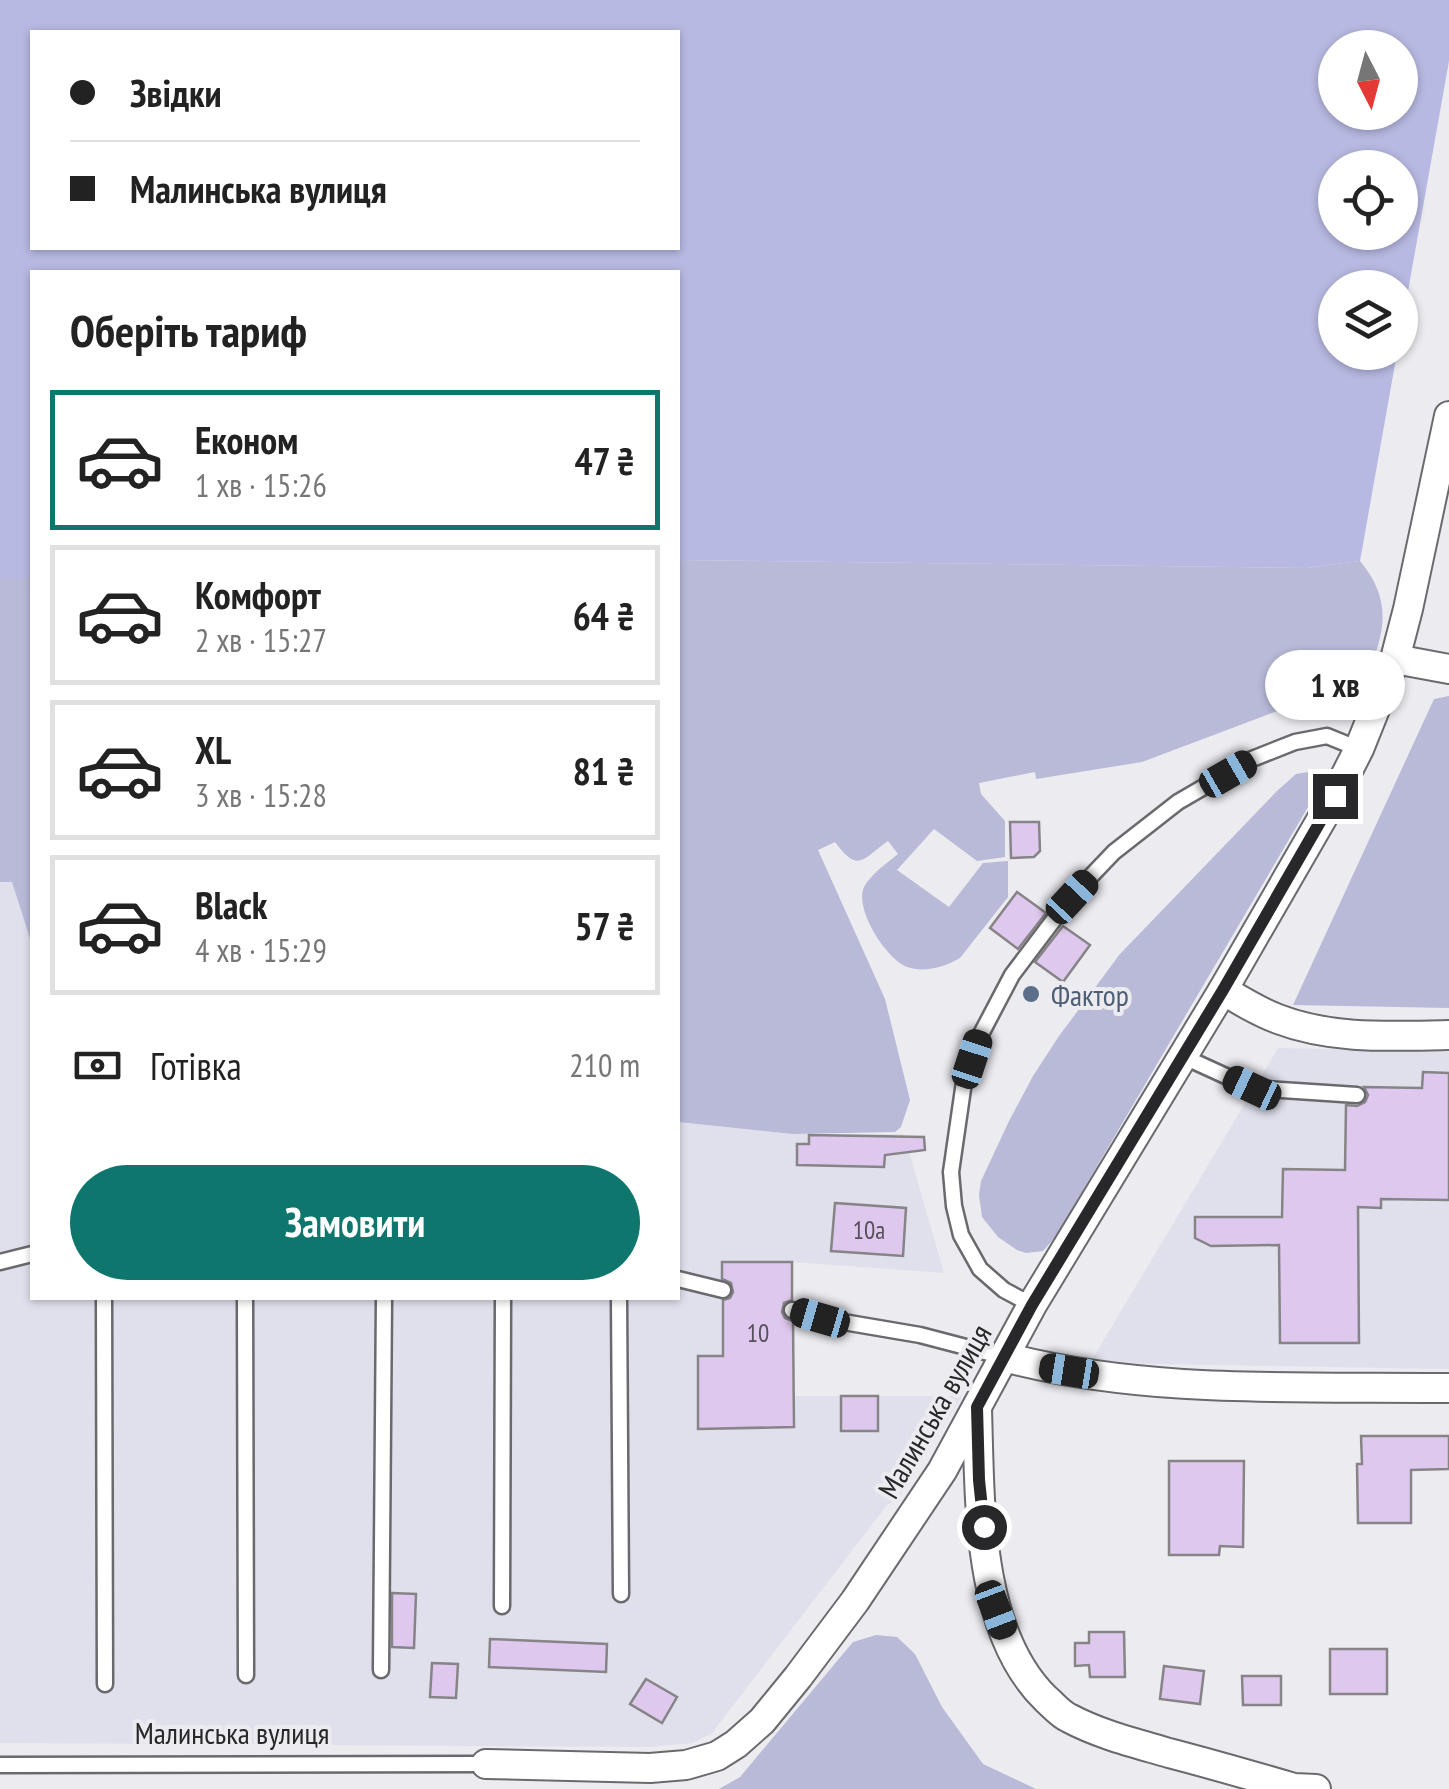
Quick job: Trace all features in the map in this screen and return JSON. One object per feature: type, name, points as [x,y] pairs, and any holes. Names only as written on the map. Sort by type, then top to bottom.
[{"type":"street","name":"Малинська вулиця","points":[[482,1777],[686,1765],[717,1756],[762,1720],[855,1600],[942,1471],[1032,1305],[1335,796],[1396,658],[1449,416]]},
{"type":"street","points":[[1396,658],[1449,669]]},
{"type":"street","points":[[1223,990],[1278,1020],[1316,1030],[1364,1036],[1449,1035]]},
{"type":"street","points":[[1004,1357],[1099,1376],[1184,1385],[1449,1388]]},
{"type":"street","points":[[977,1407],[979,1480],[989,1575],[996,1610],[1014,1658],[1032,1685],[1064,1716],[1118,1740],[1294,1788],[1316,1789]]},
{"type":"lane","points":[[1032,1305],[1004,1290],[980,1269],[961,1236],[954,1206],[952,1172],[964,1082],[980,1036],[1012,975],[1072,897],[1114,852],[1178,802],[1252,760],[1295,742],[1327,736],[1358,749]]},
{"type":"lane","points":[[1182,1056],[1252,1088],[1356,1095]]},
{"type":"lane","points":[[0,1262],[30,1254]]},
{"type":"lane","points":[[680,1280],[722,1290]]},
{"type":"lane","points":[[104,1300],[105,1684]]},
{"type":"lane","points":[[245,1300],[246,1675]]},
{"type":"lane","points":[[381,1670],[384,1300]]},
{"type":"lane","points":[[502,1606],[504,1300]]},
{"type":"lane","points":[[619,1300],[621,1594]]},
{"type":"lane","points":[[792,1310],[920,1335],[1004,1357]]},
{"type":"lane","name":"Малинська вулиця","points":[[0,1765],[482,1777]]},
{"type":"shaded area","points":[[0,0],[1449,0],[1449,61],[1418,235],[1418,150],[1318,150],[1318,250],[1415,250],[1412,270],[1318,270],[1318,370],[1394,370],[1360,561],[1306,568],[680,560],[680,270],[30,270],[30,578],[0,578]]},
{"type":"shaded area","points":[[0,552],[30,553],[30,939],[12,882],[0,882]]},
{"type":"shaded area","points":[[680,560],[1306,568],[1360,561],[1379,593],[1383,615],[1371,667],[1361,678],[1142,762],[1036,779],[1035,772],[979,783],[981,794],[1005,821],[1005,857],[977,861],[934,829],[897,870],[949,907],[983,863],[1008,861],[1008,897],[960,958],[927,969],[907,967],[890,954],[874,932],[862,896],[875,873],[898,854],[888,841],[861,860],[850,858],[835,842],[818,850],[885,999],[910,1100],[901,1127],[895,1132],[792,1134],[680,1122]]},
{"type":"shaded area","points":[[1449,696],[1449,1008],[1293,1005],[1434,699]]},
{"type":"shaded area","points":[[1308,772],[1318,783],[1311,802],[1056,1236],[1043,1251],[1017,1250],[998,1237],[982,1217],[979,1195],[981,1181],[1033,1076],[1120,954],[1277,791],[1296,774]]},
{"type":"shaded area","points":[[0,882],[12,882],[30,939],[30,1300],[680,1300],[680,1122],[792,1134],[904,1134],[944,1273],[792,1262],[794,1396],[962,1396],[899,1498],[887,1505],[712,1733],[693,1743],[649,1747],[0,1743]]},
{"type":"shaded area","points":[[1278,1048],[1449,1052],[1449,1369],[1090,1363]]},
{"type":"shaded area","points":[[876,1635],[897,1637],[915,1654],[942,1707],[983,1764],[1036,1789],[719,1789],[740,1777],[853,1642]]},
{"type":"building","points":[[1010,822],[1039,822],[1040,851],[1034,857],[1011,858]]},
{"type":"building","points":[[1017,892],[1046,913],[1018,949],[990,928]]},
{"type":"building","points":[[1063,926],[1090,945],[1063,982],[1035,962]]},
{"type":"building","points":[[1423,1072],[1449,1073],[1449,1200],[1381,1199],[1381,1208],[1358,1207],[1359,1343],[1280,1343],[1279,1245],[1211,1246],[1195,1238],[1195,1217],[1282,1217],[1283,1169],[1345,1170],[1346,1105],[1365,1102],[1368,1095],[1364,1087],[1422,1088]]},
{"type":"building","points":[[809,1135],[924,1137],[925,1150],[885,1155],[884,1167],[797,1165],[797,1144],[809,1144]]},
{"type":"building","points":[[835,1203],[906,1208],[903,1256],[831,1251]]},
{"type":"building","points":[[722,1262],[792,1262],[792,1300],[784,1303],[782,1312],[793,1321],[794,1427],[698,1429],[698,1356],[723,1356],[723,1300],[733,1292],[731,1283],[722,1279]]},
{"type":"building","points":[[841,1396],[878,1396],[878,1431],[841,1431]]},
{"type":"building","points":[[1361,1436],[1449,1436],[1449,1469],[1411,1470],[1411,1523],[1358,1523],[1357,1464],[1362,1464]]},
{"type":"building","points":[[1169,1461],[1244,1461],[1243,1547],[1220,1546],[1219,1555],[1169,1555]]},
{"type":"building","points":[[392,1593],[416,1594],[414,1648],[392,1647]]},
{"type":"building","points":[[1089,1632],[1124,1632],[1125,1677],[1090,1677],[1089,1665],[1075,1666],[1075,1643],[1089,1643]]},
{"type":"building","points":[[490,1639],[607,1644],[606,1672],[489,1667]]},
{"type":"building","points":[[1330,1649],[1387,1649],[1387,1694],[1330,1694]]},
{"type":"building","points":[[432,1663],[458,1664],[456,1698],[430,1697]]},
{"type":"building","points":[[1164,1666],[1204,1671],[1200,1704],[1160,1699]]},
{"type":"building","points":[[1242,1676],[1281,1676],[1281,1705],[1243,1705]]},
{"type":"building","points":[[646,1679],[677,1697],[662,1723],[630,1704]]},
{"type":"place","name":"Фактор","points":[[1031,994]]},
{"type":"route","points":[[984,1527],[977,1407],[1032,1305],[1335,796]]}]
